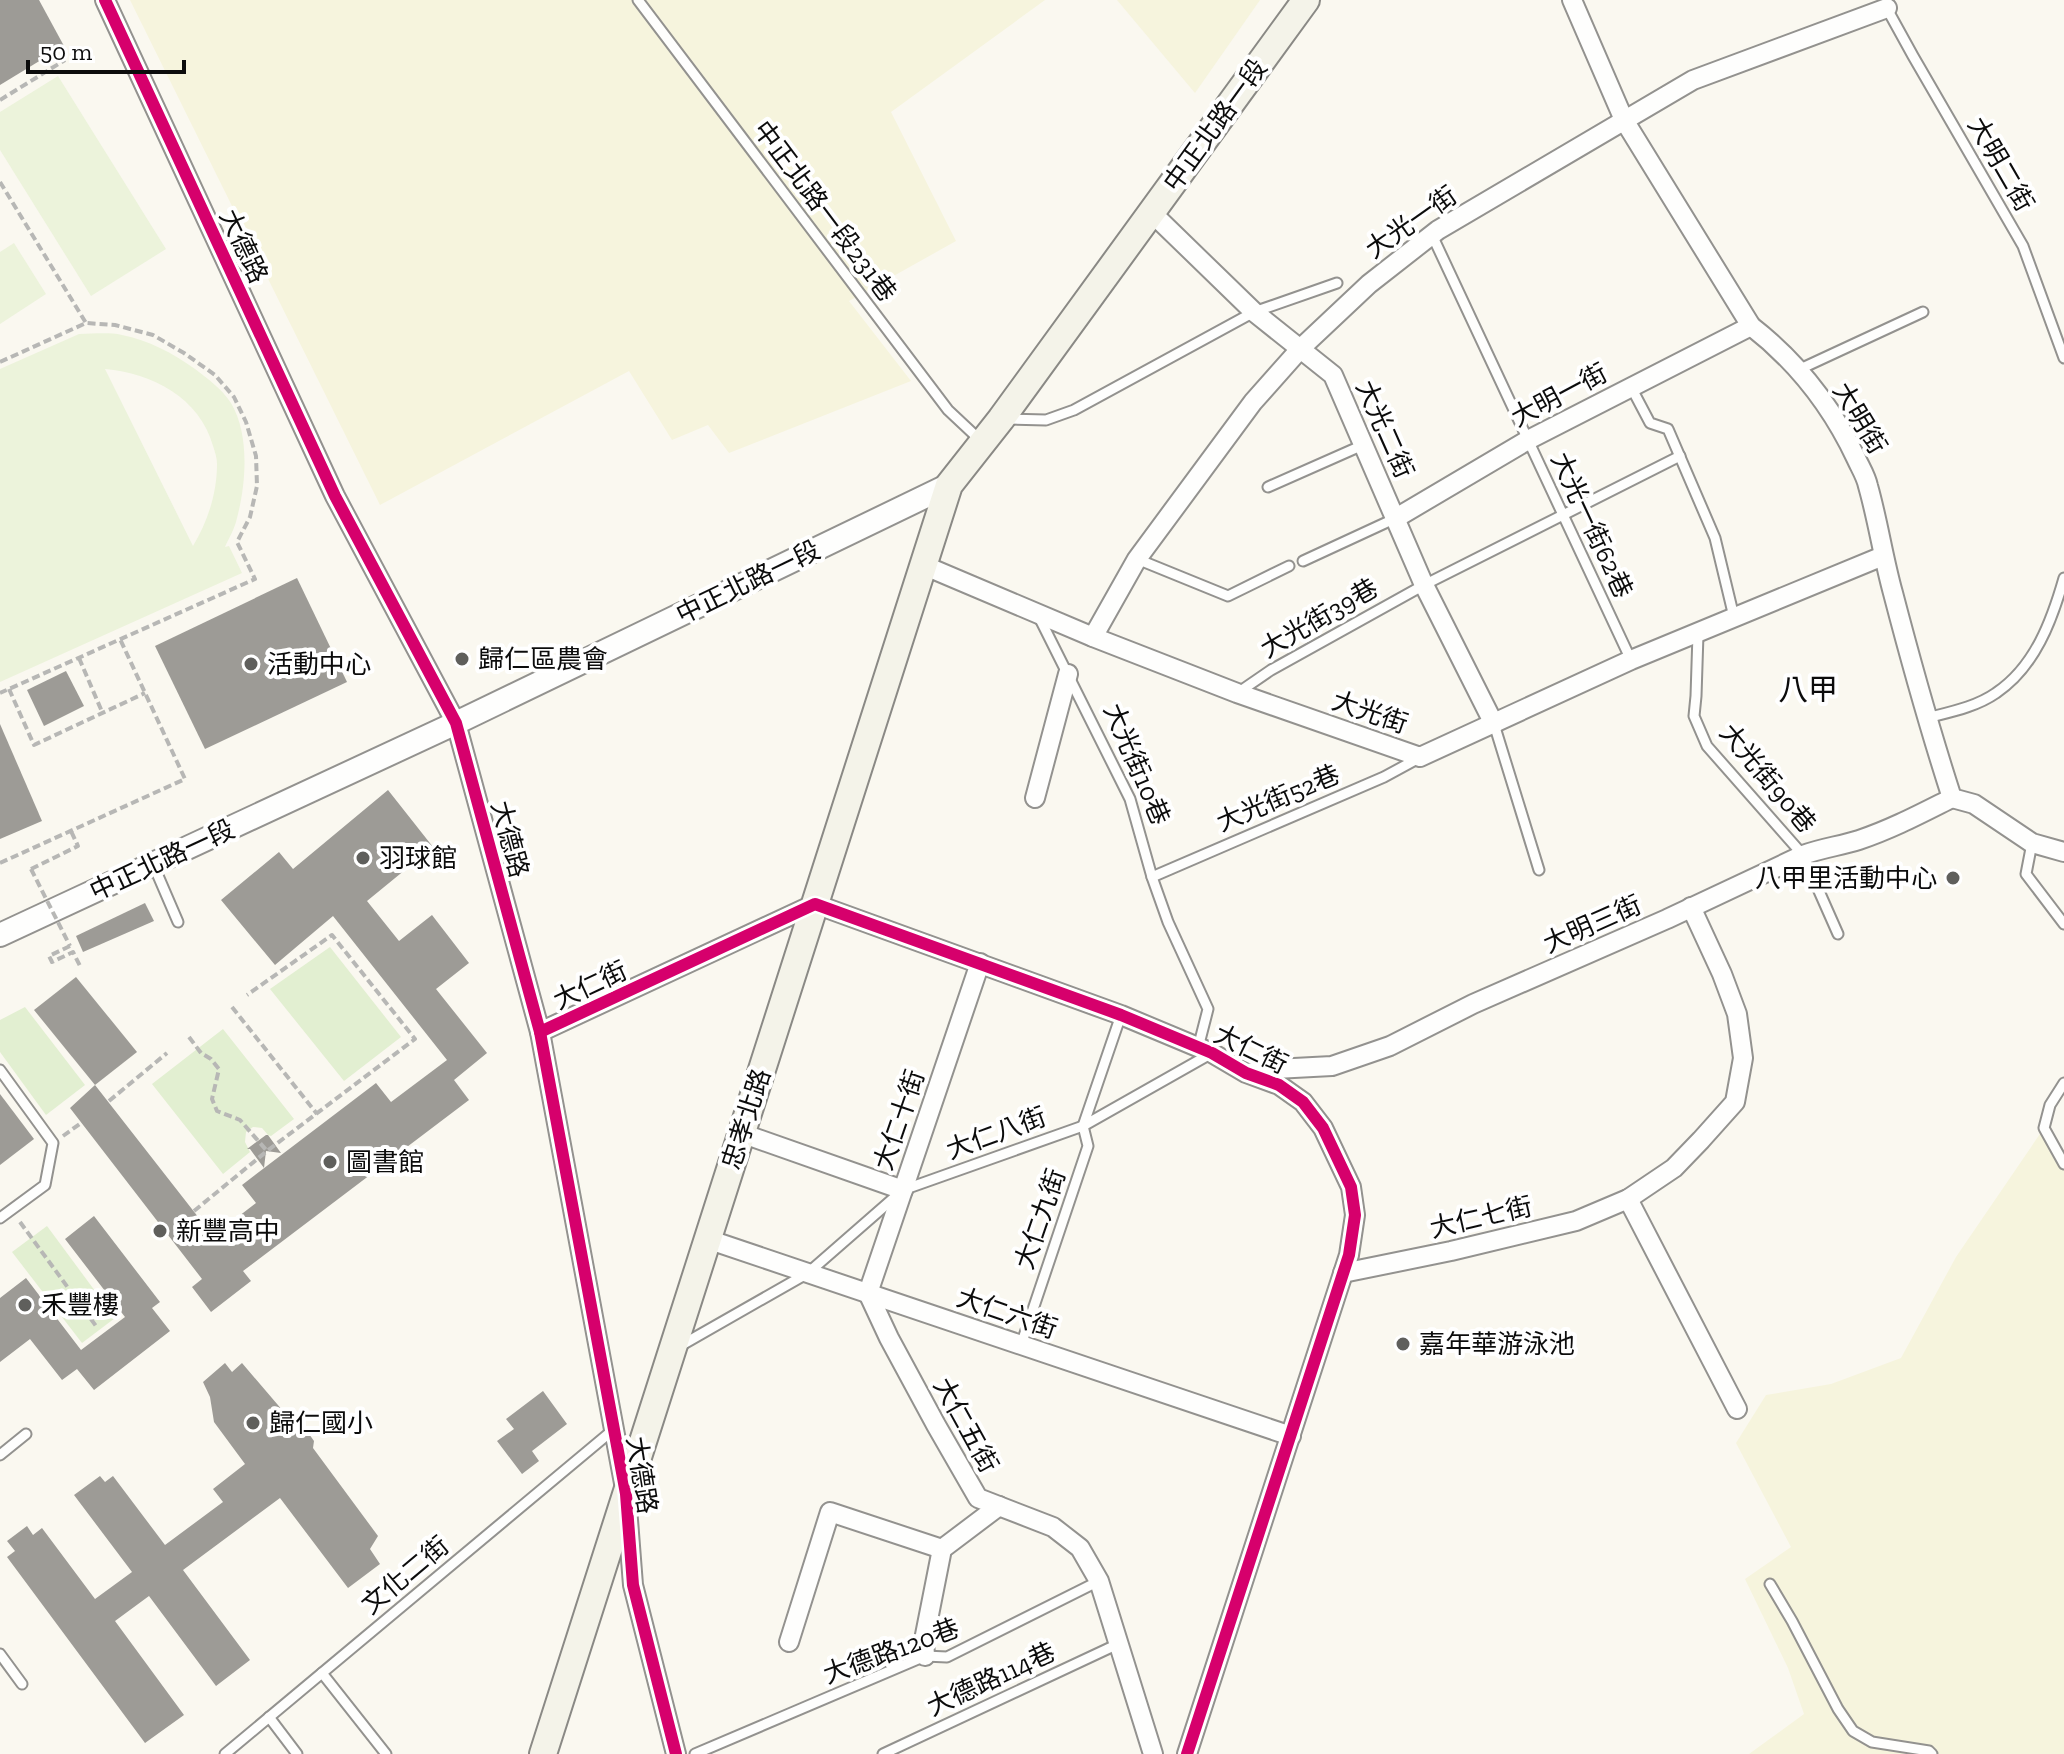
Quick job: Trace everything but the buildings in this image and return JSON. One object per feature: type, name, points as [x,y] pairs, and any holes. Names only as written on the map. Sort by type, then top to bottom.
[{"type":"main road","name":"中正北路一段","points":[[949,485],[1001,419],[1306,0]]},
{"type":"main road","name":"忠孝北路","points":[[543,1754],[949,485]]},
{"type":"street","name":"大德路","points":[[105,0],[335,496],[456,723],[540,1032],[626,1494],[633,1585],[676,1754]]},
{"type":"street","name":"大明街","points":[[1572,0],[1624,120],[1751,326],[1773,343],[1798,370],[1845,434],[1868,483],[1883,556],[1952,798]]},
{"type":"street","name":"大光一街","points":[[1093,637],[1137,559],[1253,402],[1301,348],[1369,284],[1432,235],[1693,80],[1886,4]]},
{"type":"street","name":"大光二街","points":[[1151,212],[1254,312],[1333,375],[1424,585],[1494,724]]},
{"type":"street","name":"大明一街","points":[[1396,518],[1528,440],[1751,326]]},
{"type":"street","name":"中正北路一段","points":[[0,935],[456,723],[949,485]]},
{"type":"street","name":"大光街","points":[[923,565],[1093,637],[1237,693],[1420,757],[1631,660],[1883,556]]},
{"type":"street","name":"大光街10巷","points":[[1035,798],[1068,674]]},
{"type":"street","name":"大明三街","points":[[1246,1073],[1332,1066],[1390,1046],[1473,1004],[1803,855],[1900,825],[1952,798]]},
{"type":"street","points":[[1952,798],[1974,804],[2032,843],[2064,852]]},
{"type":"street","name":"大仁街","points":[[540,1032],[815,904],[1121,1015],[1279,1085],[1303,1102],[1323,1128],[1351,1187],[1355,1215],[1349,1255],[1187,1754]]},
{"type":"street","name":"大仁七街","points":[[1343,1273],[1576,1221],[1628,1199],[1674,1168],[1735,1102],[1743,1058],[1737,1014],[1691,907]]},
{"type":"street","name":"大仁十街","points":[[868,1293],[980,963]]},
{"type":"street","points":[[741,1133],[903,1190]]},
{"type":"street","points":[[1628,1199],[1737,1409]]},
{"type":"street","name":"大仁六街","points":[[707,1239],[1291,1436]]},
{"type":"street","name":"大仁五街","points":[[868,1293],[922,1401],[978,1498],[1053,1527],[1080,1548],[1099,1581],[1153,1754]]},
{"type":"street","points":[[925,1656],[924,1640],[942,1549],[999,1506]]},
{"type":"street","points":[[789,1642],[830,1512],[942,1549]]},
{"type":"lane","name":"中正北路一段231巷","points":[[638,0],[948,410],[983,443]]},
{"type":"lane","name":"大明二街","points":[[1886,4],[2023,246],[2064,358]]},
{"type":"lane","name":"大光一街62巷","points":[[1432,235],[1631,660]]},
{"type":"lane","points":[[1001,419],[1046,420],[1074,410],[1254,312],[1337,283]]},
{"type":"lane","points":[[1798,370],[1923,312]]},
{"type":"lane","points":[[1631,387],[1650,423],[1668,429],[1715,538],[1734,617]]},
{"type":"lane","points":[[1268,487],[1364,444]]},
{"type":"lane","name":"大光街39巷","points":[[1237,693],[1271,670],[1424,585],[1680,456]]},
{"type":"lane","points":[[1303,561],[1396,518]]},
{"type":"lane","points":[[1137,559],[1228,596],[1289,566]]},
{"type":"lane","points":[[1927,718],[1969,706],[1997,692],[2013,678],[2038,650],[2064,578]]},
{"type":"lane","name":"大光街10巷","points":[[1037,614],[1130,799],[1168,922],[1208,1009],[1205,1051]]},
{"type":"lane","name":"大光街90巷","points":[[1698,634],[1694,716],[1707,746],[1803,855],[1838,934]]},
{"type":"lane","points":[[1494,724],[1539,870]]},
{"type":"lane","name":"大光街52巷","points":[[1152,877],[1384,777],[1420,757]]},
{"type":"lane","points":[[2032,843],[2026,874],[2064,924]]},
{"type":"lane","points":[[153,864],[178,922]]},
{"type":"lane","name":"大仁九街","points":[[1021,1345],[1088,1146],[1083,1126],[1121,1015]]},
{"type":"lane","name":"大仁八街","points":[[674,1349],[808,1273],[903,1190],[1083,1126],[1205,1051]]},
{"type":"lane","points":[[0,1070],[53,1143],[45,1185],[0,1218]]},
{"type":"lane","points":[[2064,1083],[2050,1105],[2044,1128],[2064,1164]]},
{"type":"lane","name":"文化二街","points":[[225,1754],[613,1430]]},
{"type":"lane","points":[[0,1455],[26,1434]]},
{"type":"lane","name":"大德路120巷","points":[[695,1754],[925,1656],[947,1657],[1099,1581]]},
{"type":"lane","points":[[1770,1584],[1853,1731],[1872,1742],[1932,1754]]},
{"type":"lane","name":"大德路114巷","points":[[883,1754],[1118,1644]]},
{"type":"lane","points":[[0,1654],[22,1684]]},
{"type":"lane","points":[[322,1673],[386,1754]]},
{"type":"lane","points":[[269,1717],[297,1754]]},
{"type":"path","points":[[0,100],[65,60]]},
{"type":"path","points":[[0,182],[86,323]]},
{"type":"path","points":[[0,362],[86,323],[115,325],[153,335],[215,375],[234,397],[246,422],[256,456],[257,486],[250,517],[237,542],[255,579],[0,693]]},
{"type":"path","points":[[0,863],[185,779],[120,639]]},
{"type":"path","points":[[79,658],[103,714]]},
{"type":"path","points":[[9,689],[34,745],[145,693]]},
{"type":"path","points":[[71,831],[78,846],[31,869],[70,946],[49,956],[52,962],[73,952],[81,968]]},
{"type":"path","points":[[194,1211],[267,1151],[415,1039],[332,935],[247,995]]},
{"type":"path","points":[[232,1007],[317,1114]]},
{"type":"path","points":[[189,1037],[219,1069],[212,1099],[217,1111],[240,1120],[267,1151]]},
{"type":"path","points":[[109,1101],[167,1053]]},
{"type":"path","points":[[53,1143],[81,1123]]},
{"type":"path","points":[[11,1210],[96,1326]]},
{"type":"shaded area","points":[[130,0],[1045,0],[891,112],[956,241],[849,301],[911,381],[729,453],[708,425],[672,440],[629,371],[380,505]]},
{"type":"shaded area","points":[[1117,0],[1260,0],[1195,93]]},
{"type":"shaded area","points":[[2044,1128],[2064,1165],[2064,1754],[1749,1754],[1804,1714],[1788,1668],[1745,1579],[1791,1547],[1736,1443],[1766,1395],[1831,1384],[1901,1358],[1956,1257]]},
{"type":"green space","points":[[58,76],[166,249],[91,296],[0,150],[0,112]]},
{"type":"green space","points":[[14,243],[46,294],[0,324],[0,252]]},
{"type":"green space","points":[[79,334],[111,334],[132,337],[160,348],[209,380],[231,403],[244,444],[243,490],[236,522],[225,547],[229,546],[242,573],[0,682],[0,369]],"holes":[[[105,369],[123,371],[172,391],[186,402],[207,429],[217,460],[217,475],[207,517],[193,546]]]},
{"type":"green space","points":[[330,947],[401,1037],[344,1081],[270,989]]},
{"type":"green space","points":[[25,1007],[85,1085],[46,1115],[0,1052],[0,1020]]},
{"type":"green space","points":[[223,1029],[294,1119],[271,1136],[262,1128],[253,1127],[246,1132],[245,1142],[250,1152],[223,1174],[152,1084]]},
{"type":"green space","points":[[47,1226],[115,1318],[82,1343],[12,1252]]},
{"type":"cycle path","points":[[105,0],[335,496],[456,723],[540,1032],[626,1494],[633,1585],[676,1754]]},
{"type":"cycle path","points":[[540,1032],[815,904],[1121,1015],[1279,1085],[1303,1102],[1323,1128],[1351,1187],[1355,1215],[1349,1255],[1187,1754]]},
{"type":"place","name":"歸仁區農會","points":[[462,659]]},
{"type":"place","name":"活動中心","points":[[251,664]]},
{"type":"place","name":"羽球館","points":[[363,858]]},
{"type":"place","name":"八甲里活動中心","points":[[1953,878]]},
{"type":"place","name":"圖書館","points":[[330,1162]]},
{"type":"place","name":"新豐高中","points":[[160,1231]]},
{"type":"place","name":"禾豐樓","points":[[25,1305]]},
{"type":"place","name":"嘉年華游泳池","points":[[1403,1344]]},
{"type":"place","name":"歸仁國小","points":[[253,1423]]},
{"type":"district","name":"八甲","points":[[1808,690]]}]
